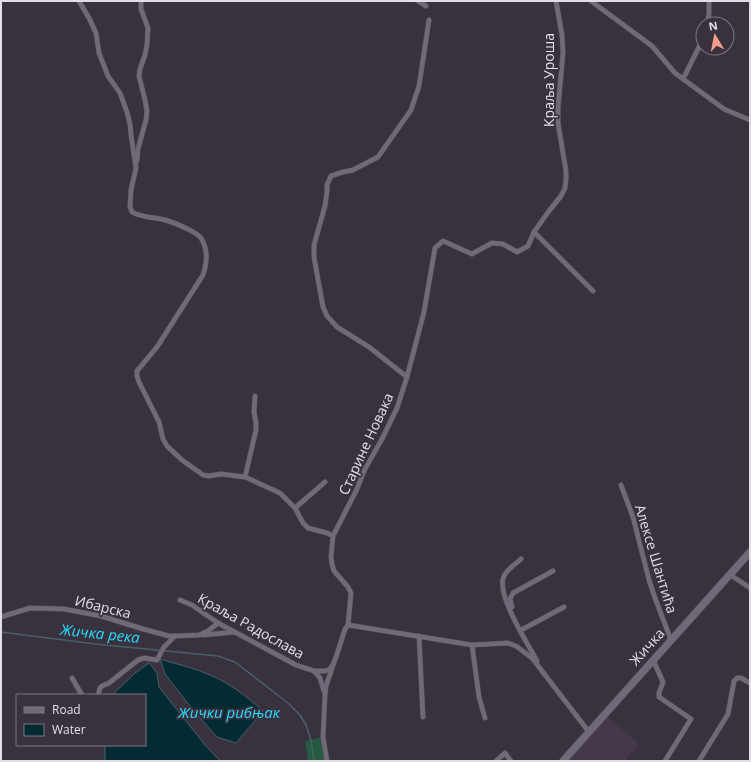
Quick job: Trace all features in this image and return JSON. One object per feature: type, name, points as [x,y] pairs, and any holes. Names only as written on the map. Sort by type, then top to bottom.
[{"type":"main road","name":"Жичка","points":[[563,761],[750,552]]},
{"type":"street","points":[[79,1],[96,33],[99,54],[108,76],[120,93],[124,104],[130,124],[136,168]]},
{"type":"street","points":[[141,1],[141,9],[148,28],[147,45],[139,76],[147,111],[138,149],[136,168],[131,190],[130,207],[132,212],[138,216],[165,220],[182,226],[200,237],[206,251],[206,266],[203,275],[157,347],[137,371],[139,382],[159,422],[163,439],[174,454],[203,475],[209,476],[221,474],[245,477],[280,494],[295,508],[308,528],[333,536]]},
{"type":"street","points":[[418,1],[426,6]]},
{"type":"street","name":"Краља Уроша","points":[[407,377],[424,312],[435,248],[443,241],[472,254],[492,243],[503,244],[517,252],[528,246],[534,232],[562,196],[566,179],[558,123],[558,108],[563,53],[562,36],[556,1]]},
{"type":"street","points":[[591,1],[652,46],[675,73],[683,79],[724,109],[750,120]]},
{"type":"street","points":[[709,1],[709,16]]},
{"type":"street","points":[[407,377],[369,347],[337,327],[327,316],[320,295],[314,257],[314,245],[325,206],[328,191],[327,185],[331,176],[352,170],[375,159],[411,110],[419,86],[429,20]]},
{"type":"street","points":[[683,79],[695,55]]},
{"type":"street","points":[[534,232],[593,291]]},
{"type":"street","name":"Старине Новака","points":[[325,695],[326,686],[345,629],[348,625],[351,593],[348,587],[334,571],[331,557],[333,536],[356,491],[365,469],[397,408],[407,377]]},
{"type":"street","points":[[245,477],[256,430],[254,412],[255,396]]},
{"type":"street","points":[[295,508],[325,482]]},
{"type":"street","name":"Алексе Шантића","points":[[621,486],[633,517],[649,580],[672,640]]},
{"type":"street","points":[[522,559],[504,575],[502,580],[503,586],[513,617],[541,669]]},
{"type":"street","points":[[529,646],[530,642],[510,603],[511,596],[513,593],[552,571]]},
{"type":"street","points":[[729,574],[750,588]]},
{"type":"street","name":"Краља Радослава","points":[[180,600],[192,605],[218,623],[296,665],[314,671],[329,670],[334,665]]},
{"type":"street","name":"Ибарска","points":[[1,618],[30,608],[64,609],[101,616],[169,636],[235,632]]},
{"type":"street","points":[[523,629],[564,608]]},
{"type":"street","name":"Ибарска","points":[[199,635],[208,631],[218,623]]},
{"type":"street","points":[[348,625],[472,645],[508,643],[516,646],[532,658],[589,732]]},
{"type":"street","points":[[98,694],[102,686],[109,683],[138,660],[144,658],[158,660],[164,647],[175,636]]},
{"type":"street","points":[[419,636],[422,717]]},
{"type":"street","points":[[472,645],[479,697],[485,718]]},
{"type":"street","points":[[653,660],[663,682],[659,697],[691,719],[665,761]]},
{"type":"street","points":[[314,671],[320,678],[325,695],[323,737],[327,761]]},
{"type":"street","points":[[72,678],[81,694]]},
{"type":"street","points":[[700,761],[728,714],[734,680],[741,678],[750,683]]},
{"type":"street","points":[[496,761],[505,753],[511,761]]},
{"type":"shaded area","points":[[605,715],[639,744],[625,761],[563,761]]},
{"type":"green space","points":[[323,737],[327,761],[308,761],[305,741]]},
{"type":"water","name":"Жички рибњак","points":[[160,659],[198,670],[225,682],[263,711],[236,743],[217,737],[193,710],[165,674]]},
{"type":"water","name":"Жички рибњак","points":[[149,663],[157,673],[159,687],[205,745],[220,761],[105,761],[105,746],[146,746],[146,694],[113,694],[134,674]]},
{"type":"waterway","name":"Жичка река","points":[[1,632],[95,644],[218,656],[235,662],[288,703],[300,715],[306,725],[311,740],[314,761]]}]
